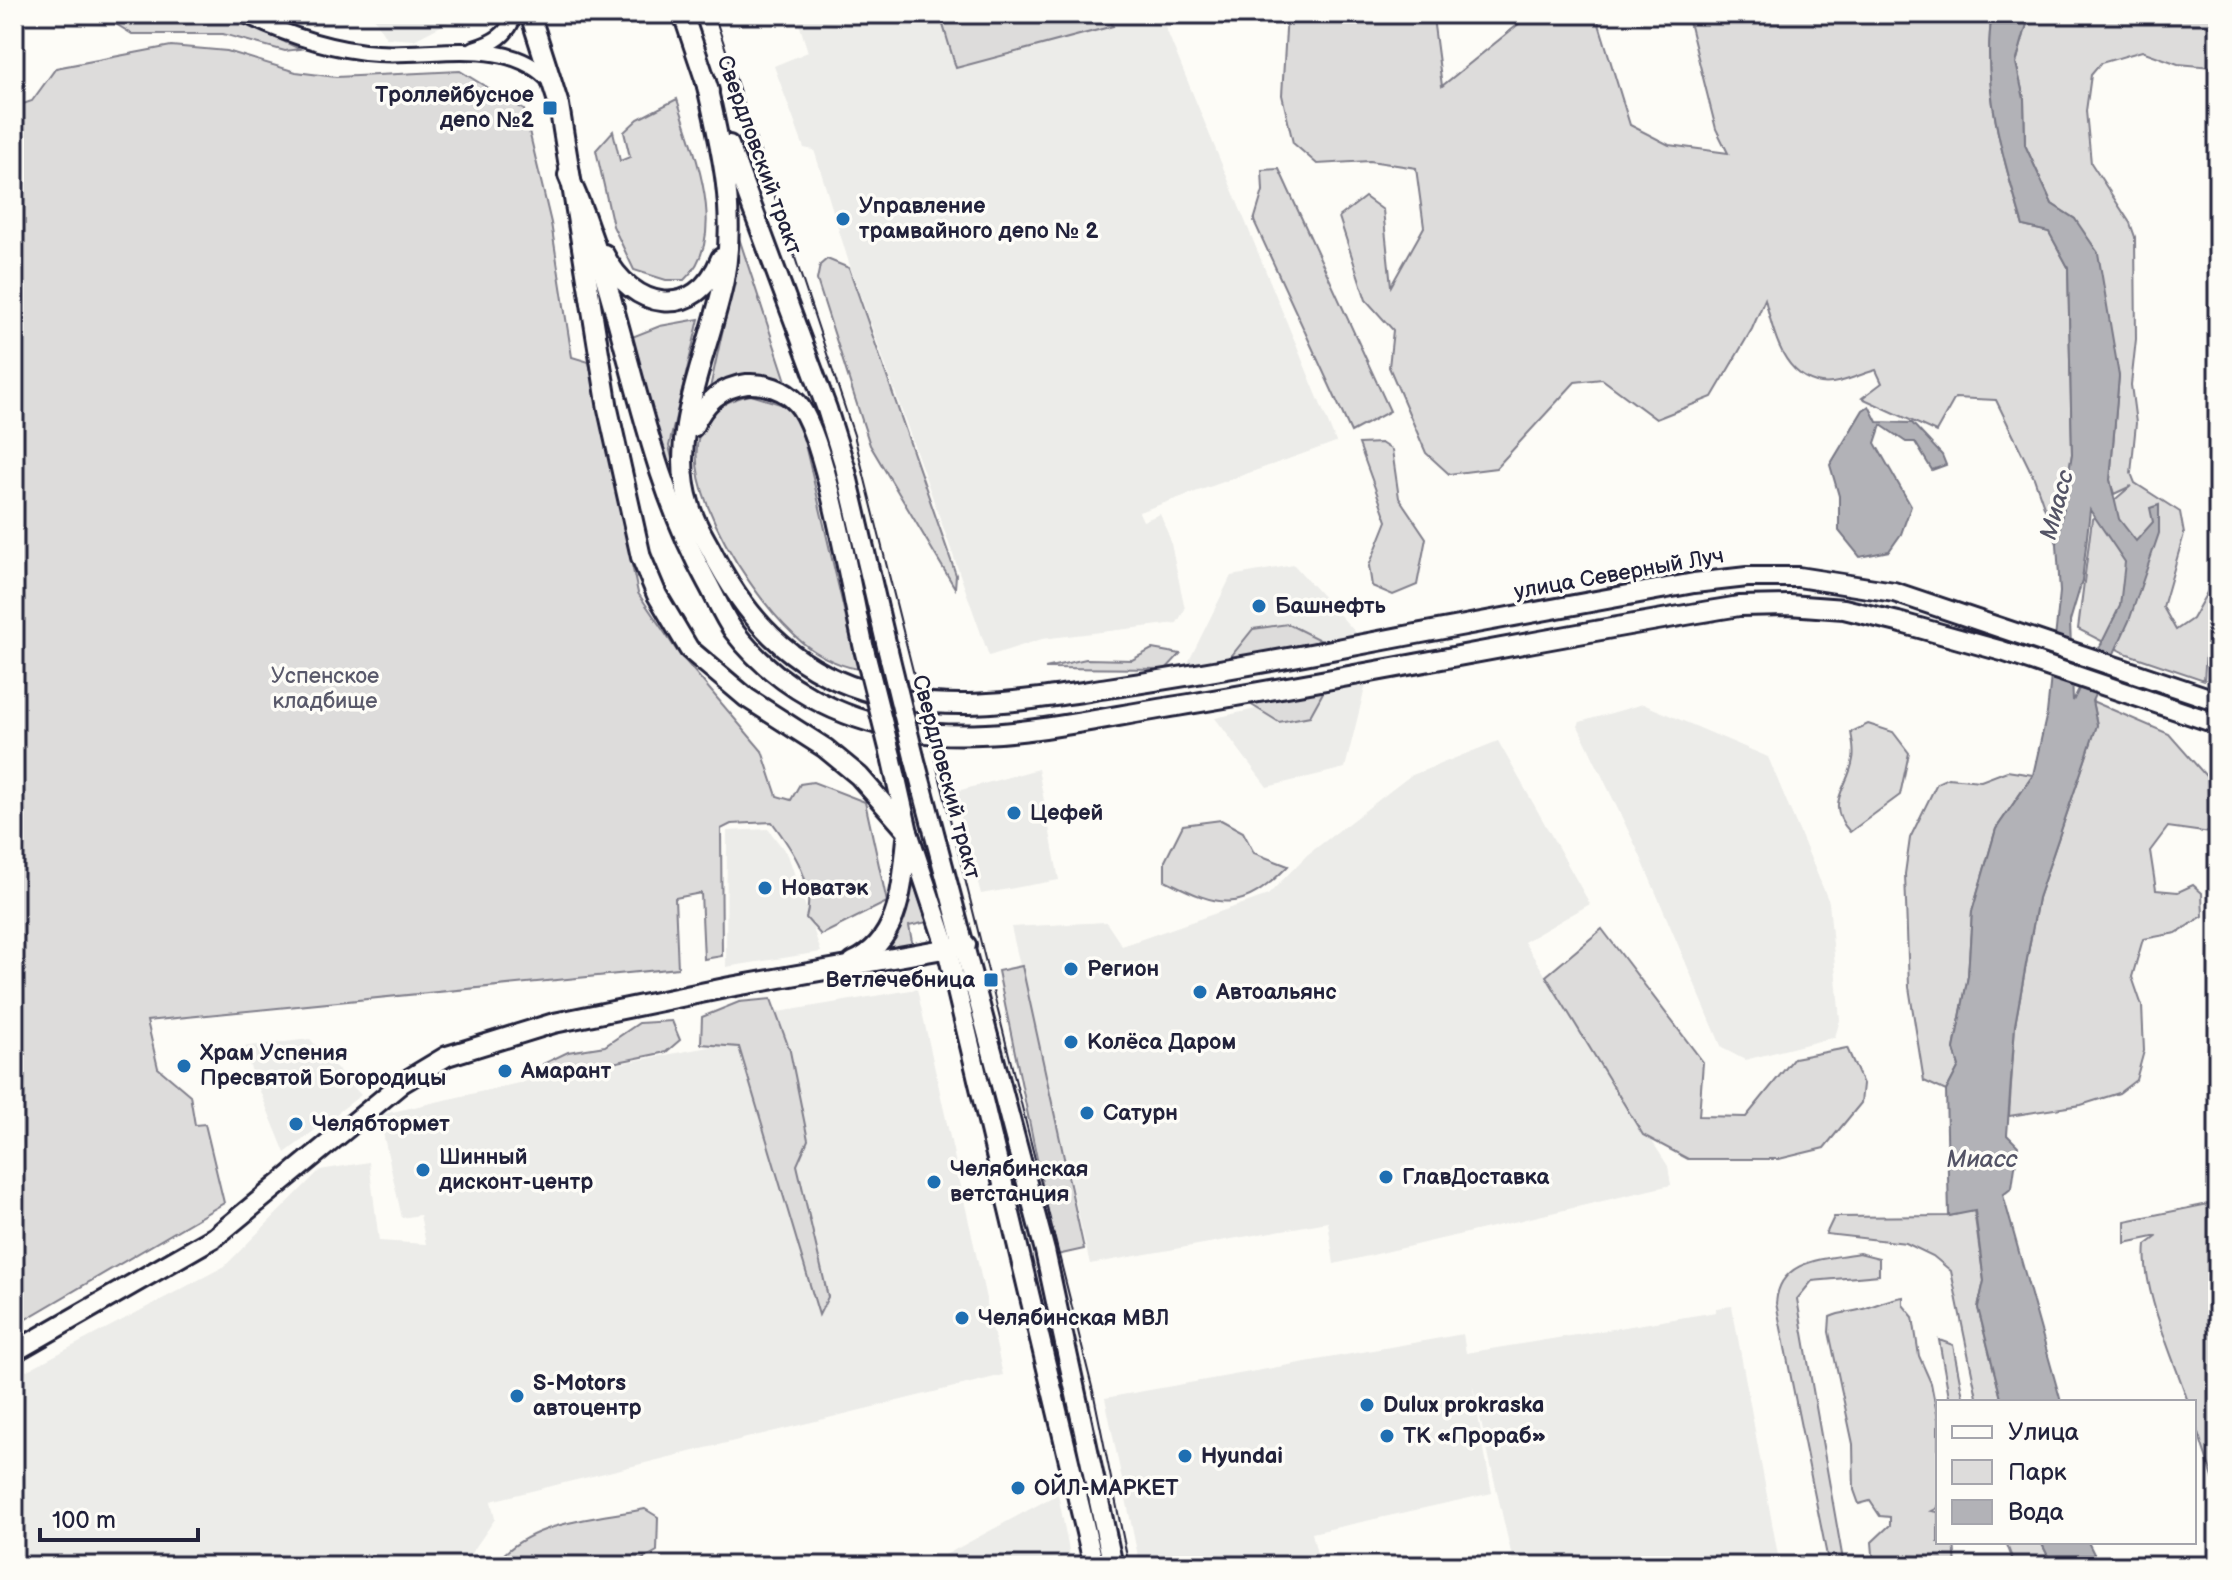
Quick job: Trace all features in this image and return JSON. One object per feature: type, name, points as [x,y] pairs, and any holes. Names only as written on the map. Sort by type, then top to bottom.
[{"type":"main road","points":[[530,14],[554,86],[608,409],[641,557],[672,625],[689,649],[747,698],[825,748],[859,776],[908,832],[900,894],[891,925],[880,944],[863,957],[839,967]]},
{"type":"main road","name":"Свердловский тракт","points":[[683,14],[827,409],[845,467],[914,757],[1045,1251],[1113,1566]]},
{"type":"main road","points":[[683,461],[688,420],[724,278],[730,226],[723,157],[706,82]]},
{"type":"main road","points":[[568,175],[608,263],[628,286],[643,296],[673,303],[692,296],[709,282],[720,261],[730,226]]},
{"type":"main road","points":[[592,230],[664,490],[692,555],[733,629],[774,673],[824,707],[865,721],[934,733],[1020,730],[1227,697],[1739,606],[1789,605],[1844,609],[2002,651],[2218,724]]},
{"type":"main road","points":[[683,461],[690,434],[702,409],[722,390],[761,384],[782,391],[798,403],[818,445],[908,832],[947,949],[1094,1566]]},
{"type":"main road","name":"улица Северный Луч","points":[[683,461],[689,506],[718,565],[748,614],[787,653],[829,678],[905,701],[958,704],[1017,700],[1202,674],[1694,583],[1747,577],[1798,577],[1894,592],[2218,701]]},
{"type":"main road","points":[[14,1352],[215,1237],[402,1083],[447,1056],[554,1023],[966,945]]},
{"type":"street","points":[[243,14],[319,44],[377,53],[466,51],[503,54],[528,62],[554,86]]},
{"type":"street","points":[[466,51],[501,37],[511,25],[514,14]]},
{"type":"shaded area","points":[[372,14],[464,14],[414,40],[386,38]]},
{"type":"shaded area","points":[[796,14],[1160,14],[1336,442],[1139,512],[1143,521],[1160,514],[1170,539],[1185,609],[1177,623],[1042,639],[989,656],[849,263],[814,150],[804,148],[774,66],[808,52]]},
{"type":"shaded area","points":[[1294,565],[1358,635],[1186,667],[1231,576]]},
{"type":"shaded area","points":[[1366,684],[1345,768],[1267,787],[1215,718]]},
{"type":"shaded area","points":[[1643,704],[1768,757],[1829,902],[1840,1020],[1835,1037],[1745,1060],[1722,1048],[1639,853],[1578,726],[1580,722]]},
{"type":"shaded area","points":[[1498,741],[1590,904],[1524,942],[1668,1166],[1671,1185],[1334,1264],[1328,1222],[1090,1264],[1011,927],[1106,922],[1122,946],[1268,895],[1307,855],[1410,776]]},
{"type":"shaded area","points":[[1038,769],[1059,880],[981,894],[954,792]]},
{"type":"shaded area","points":[[768,829],[788,855],[821,952],[726,967],[727,831]]},
{"type":"shaded area","points":[[917,989],[1003,1375],[491,1501],[495,1519],[471,1554],[472,1566],[14,1566],[14,1377],[225,1266],[320,1170],[369,1162],[379,1241],[426,1244],[420,1215],[402,1218],[379,1115],[536,1079],[730,1043],[725,1021]]},
{"type":"shaded area","points":[[310,1039],[361,1095],[285,1153],[242,1047]]},
{"type":"shaded area","points":[[1732,1306],[1780,1566],[1514,1566],[1472,1383],[1492,1493],[1312,1533],[1320,1566],[1140,1566],[1105,1398],[1463,1334],[1466,1353],[1716,1312],[1716,1308]]},
{"type":"shaded area","points":[[1058,1494],[1072,1566],[925,1566]]},
{"type":"green space","points":[[110,14],[224,14],[300,49],[285,51],[223,34],[132,34],[111,21]]},
{"type":"green space","points":[[952,14],[1107,14],[1113,26],[956,68],[941,18]]},
{"type":"green space","points":[[1287,14],[1429,14],[1433,18],[1442,86],[1531,14],[1596,14],[1630,125],[1669,145],[1728,153],[1716,129],[1687,14],[1992,14],[1989,68],[1992,95],[2002,148],[2023,226],[2049,232],[2068,267],[2072,454],[2057,544],[2034,478],[1996,400],[1955,398],[1936,432],[1862,398],[1882,383],[1876,370],[1834,383],[1808,379],[1788,362],[1781,350],[1765,299],[1752,329],[1712,397],[1656,419],[1602,379],[1575,382],[1496,468],[1449,474],[1426,453],[1389,367],[1393,330],[1366,300],[1339,217],[1365,197],[1383,210],[1391,286],[1424,227],[1416,168],[1370,161],[1317,164],[1293,143],[1282,95]]},
{"type":"green space","points":[[2026,14],[2218,14],[2218,48],[2212,67],[2178,64],[2142,51],[2101,63],[2091,75],[2086,111],[2091,163],[2130,223],[2135,237],[2136,339],[2131,385],[2136,423],[2131,473],[2135,483],[2180,512],[2184,534],[2163,607],[2176,630],[2192,619],[2209,589],[2218,592],[2209,610],[2204,680],[2125,653],[2078,629],[2092,519],[2131,486],[2114,494],[2110,480],[2119,376],[2075,219],[2052,204],[2025,145],[2024,99],[2016,63],[2028,20]]},
{"type":"green space","name":"Успенское кладбище","points":[[171,46],[227,51],[296,72],[336,77],[460,71],[524,110],[551,223],[572,357],[589,362],[638,593],[677,651],[762,751],[777,796],[791,800],[800,784],[813,782],[865,802],[887,902],[821,935],[806,918],[808,892],[800,867],[772,822],[731,824],[721,829],[722,956],[704,959],[701,893],[675,898],[678,968],[147,1021],[158,1068],[190,1095],[195,1125],[205,1124],[224,1203],[14,1326],[14,107],[32,101],[56,68]]},
{"type":"green space","points":[[677,99],[699,167],[707,217],[705,241],[698,262],[684,280],[666,280],[634,270],[613,226],[596,150],[613,131],[620,161],[630,157],[624,132],[638,119]]},
{"type":"green space","points":[[1279,169],[1390,411],[1351,432],[1254,221],[1263,191],[1262,170]]},
{"type":"green space","points":[[738,235],[787,384],[748,377],[710,388],[737,265]]},
{"type":"green space","points":[[827,259],[849,268],[956,575],[955,588],[870,445],[817,280],[820,265]]},
{"type":"green space","points":[[699,319],[669,446],[684,507],[678,510],[632,337],[660,326]]},
{"type":"green space","points":[[751,395],[787,406],[799,419],[858,669],[816,652],[773,613],[726,545],[708,506],[698,469],[699,435],[716,410]]},
{"type":"green space","points":[[1381,443],[1392,450],[1399,498],[1426,538],[1417,585],[1393,595],[1372,586],[1369,566],[1387,521],[1359,444]]},
{"type":"green space","points":[[1288,624],[1322,641],[1229,659],[1253,629]]},
{"type":"green space","points":[[1152,649],[1180,654],[1166,669],[1045,668],[1086,659],[1132,660]]},
{"type":"green space","points":[[1326,687],[1310,716],[1279,722],[1250,704]]},
{"type":"green space","points":[[2092,701],[2169,734],[2212,783],[2218,780],[2218,834],[2168,827],[2150,851],[2156,890],[2178,892],[2193,885],[2202,893],[2203,916],[2176,933],[2143,939],[2132,977],[2142,1006],[2144,1051],[2136,1080],[2119,1093],[2081,1105],[2009,1116],[2015,1025],[2038,898],[2097,725]]},
{"type":"green space","points":[[1868,724],[1893,732],[1909,753],[1900,795],[1850,832],[1842,821],[1838,803],[1853,759],[1851,732]]},
{"type":"green space","points":[[2007,771],[2033,775],[1996,829],[1972,912],[1968,976],[1954,1049],[1959,1066],[1946,1091],[1924,1081],[1909,987],[1905,874],[1910,838],[1937,783],[1948,778],[1981,781]]},
{"type":"green space","points":[[1221,820],[1243,832],[1254,853],[1288,866],[1257,892],[1230,902],[1201,896],[1165,880],[1165,861],[1183,825]]},
{"type":"green space","points":[[911,875],[927,922],[909,926],[913,947],[881,952]]},
{"type":"green space","points":[[1602,929],[1703,1062],[1699,1116],[1746,1117],[1794,1058],[1847,1048],[1863,1084],[1861,1103],[1824,1148],[1779,1159],[1688,1159],[1643,1135],[1546,976]]},
{"type":"green space","points":[[1022,966],[1084,1249],[1057,1255],[998,971]]},
{"type":"green space","points":[[771,999],[790,1051],[808,1140],[797,1165],[828,1297],[819,1315],[739,1047],[701,1044],[702,1017],[739,1002]]},
{"type":"green space","points":[[672,1021],[680,1040],[666,1052],[545,1077],[543,1064],[568,1052],[605,1046],[639,1023]]},
{"type":"green space","points":[[2218,1202],[2218,1493],[2196,1426],[2196,1400],[2187,1400],[2148,1282],[2146,1245],[2158,1236],[2125,1243],[2125,1221]]},
{"type":"green space","points":[[1974,1210],[1984,1281],[1978,1308],[2001,1400],[1978,1400],[1951,1271],[1933,1256],[1906,1243],[1826,1234],[1834,1217],[1949,1216]]},
{"type":"green space","points":[[1859,1253],[1879,1258],[1879,1275],[1812,1281],[1797,1299],[1844,1566],[1829,1566],[1776,1303],[1779,1288],[1794,1269],[1818,1260]]},
{"type":"green space","points":[[1903,1297],[1903,1305],[1913,1317],[1919,1356],[1931,1383],[1936,1409],[1936,1509],[1932,1511],[1936,1512],[1936,1544],[1954,1544],[1956,1566],[1874,1566],[1872,1542],[1890,1525],[1890,1517],[1880,1516],[1870,1501],[1859,1504],[1854,1490],[1853,1444],[1829,1332],[1830,1317]]},
{"type":"green space","points":[[1939,1340],[1953,1345],[1964,1400],[1950,1400]]},
{"type":"green space","points":[[645,1509],[658,1517],[657,1551],[631,1566],[494,1566],[507,1551],[542,1531],[562,1524]]},
{"type":"green space","points":[[2007,1544],[2042,1544],[2053,1566],[2015,1566]]},
{"type":"water","name":"Миасс","points":[[1992,14],[2026,14],[2028,20],[2016,63],[2024,99],[2025,145],[2052,204],[2075,219],[2098,253],[2119,376],[2110,480],[2119,519],[2136,541],[2153,522],[2150,508],[2159,505],[2159,533],[2129,621],[2092,701],[2097,725],[2038,898],[2015,1025],[2007,1135],[2018,1146],[2012,1188],[2003,1195],[2060,1400],[2001,1400],[1978,1308],[1984,1281],[1975,1211],[1949,1216],[1946,1091],[1959,1066],[1954,1049],[1968,976],[1972,912],[1996,829],[2033,775],[2047,713],[2060,592],[2057,544],[2072,454],[2068,267],[2049,232],[2023,226],[1996,122],[1989,68]],"holes":[[[2090,510],[2125,562],[2120,606],[2073,701],[2070,621],[2082,581]]]},
{"type":"water","points":[[1869,406],[1877,422],[1912,423],[1942,455],[1946,465],[1932,470],[1915,442],[1906,442],[1881,425],[1875,443],[1911,506],[1901,534],[1889,551],[1860,557],[1839,531],[1839,496],[1830,465],[1863,410]]},
{"type":"water","points":[[2042,1544],[2089,1544],[2100,1566],[2053,1566]]},
{"type":"tram line","points":[[714,14],[854,435],[1093,1391],[1129,1566]]},
{"type":"place","name":"Троллейбусное депо №2","points":[[550,108]]},
{"type":"place","name":"Управление трамвайного депо № 2","points":[[843,219]]},
{"type":"place","name":"Башнефть","points":[[1259,606]]},
{"type":"place","name":"Цефей","points":[[1014,813]]},
{"type":"place","name":"Новатэк","points":[[765,888]]},
{"type":"place","name":"Регион","points":[[1071,969]]},
{"type":"place","name":"Ветлечебница","points":[[991,980]]},
{"type":"place","name":"Автоальянс","points":[[1200,992]]},
{"type":"place","name":"Колёса Даром","points":[[1071,1042]]},
{"type":"place","name":"Храм Успения Пресвятой Богородицы","points":[[184,1066]]},
{"type":"place","name":"Амарант","points":[[505,1071]]},
{"type":"place","name":"Сатурн","points":[[1087,1113]]},
{"type":"place","name":"Челябтормет","points":[[296,1124]]},
{"type":"place","name":"Шинный дисконт-центр","points":[[423,1170]]},
{"type":"place","name":"ГлавДоставка","points":[[1386,1177]]},
{"type":"place","name":"Челябинская ветстанция","points":[[934,1182]]},
{"type":"place","name":"Челябинская МВЛ","points":[[962,1318]]},
{"type":"place","name":"S-Motors автоцентр","points":[[517,1396]]},
{"type":"place","name":"Dulux prokraska","points":[[1367,1405]]},
{"type":"place","name":"ТК «Прораб»","points":[[1387,1436]]},
{"type":"place","name":"Hyundai","points":[[1185,1456]]},
{"type":"place","name":"ОЙЛ-МАРКЕТ","points":[[1018,1488]]}]
